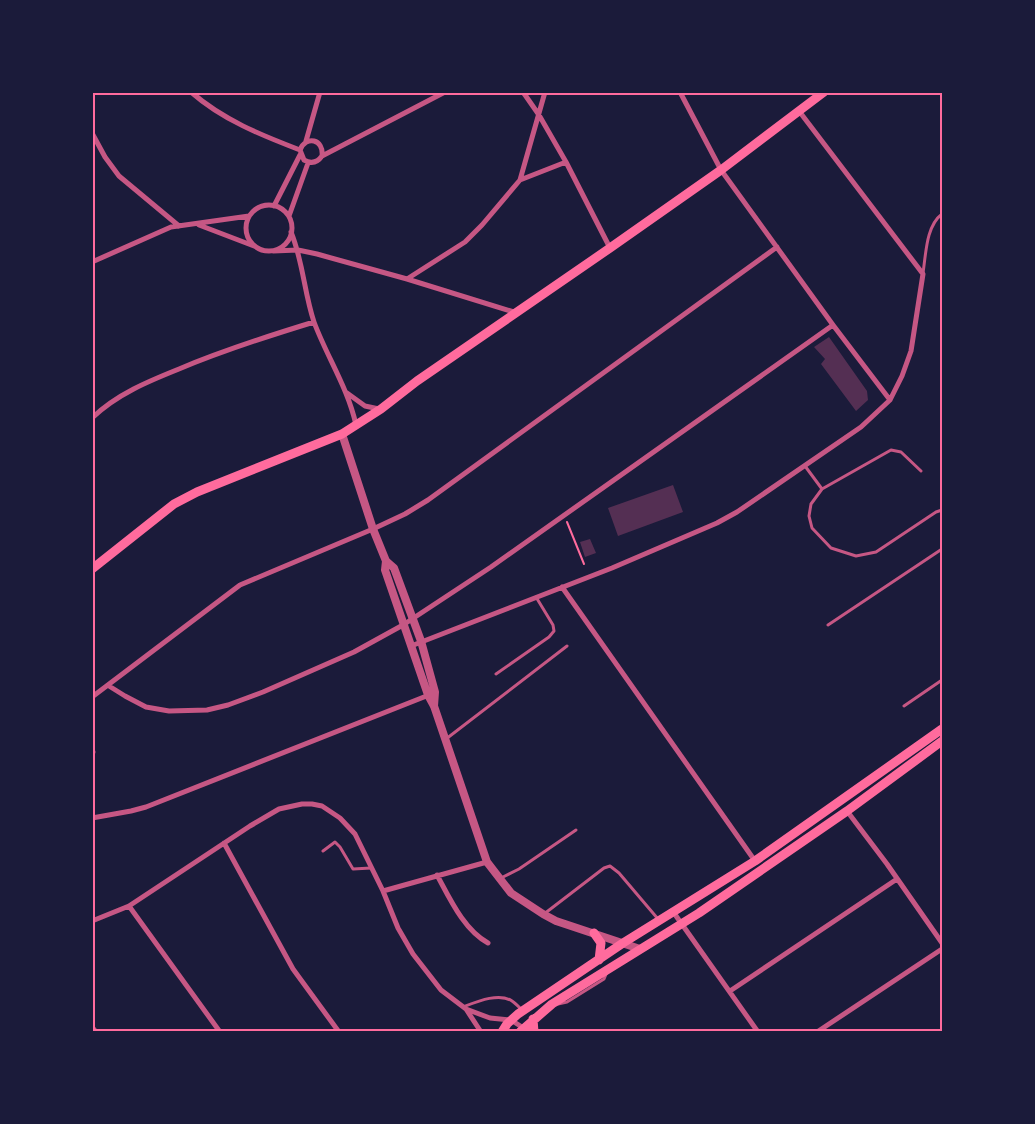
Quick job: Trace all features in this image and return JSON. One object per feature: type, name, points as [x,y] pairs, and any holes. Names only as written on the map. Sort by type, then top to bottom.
[{"type":"main road","points":[[92,569],[174,504],[197,492],[342,434],[356,426],[382,409],[417,381],[721,170],[824,92]]},
{"type":"main road","points":[[502,1032],[511,1020],[524,1011],[624,943],[755,861],[942,728]]},
{"type":"main road","points":[[524,1030],[533,1019],[552,1004],[682,923],[847,811],[942,741]]},
{"type":"main road","points":[[847,811],[846,806],[849,798],[862,785]]},
{"type":"main road","points":[[594,933],[601,943],[599,960]]},
{"type":"main road","points":[[533,1019],[534,1032]]},
{"type":"street","points":[[191,92],[202,102],[242,127],[300,153],[308,163],[314,163],[322,156],[445,92]]},
{"type":"street","points":[[274,206],[300,153],[302,145],[306,141],[320,92]]},
{"type":"street","points":[[523,92],[539,115],[566,162],[610,248]]},
{"type":"street","points":[[407,278],[465,242],[520,180],[546,92]]},
{"type":"street","points":[[680,92],[721,170],[833,325],[890,400]]},
{"type":"street","points":[[411,646],[612,568],[717,523],[737,512],[861,427],[890,400],[902,376],[911,351],[923,274],[800,111]]},
{"type":"street","points":[[92,132],[105,157],[119,176],[179,226]]},
{"type":"street","points":[[306,141],[317,141],[323,150],[322,156]]},
{"type":"street","points":[[520,180],[566,162]]},
{"type":"street","points":[[288,216],[308,163]]},
{"type":"street","points":[[254,246],[246,232],[246,223],[249,216],[256,209],[265,205],[274,206],[282,209],[288,216],[291,232],[288,241],[273,251]]},
{"type":"street","points":[[92,262],[164,230],[179,226],[249,216]]},
{"type":"street","points":[[196,224],[263,250],[298,250],[407,278],[517,313]]},
{"type":"street","points":[[291,232],[298,250],[314,322],[347,393],[356,426]]},
{"type":"street","points":[[92,697],[110,686],[240,585],[373,529],[405,514],[428,500],[777,248]]},
{"type":"street","points":[[92,256],[99,259]]},
{"type":"street","points":[[92,418],[113,401],[166,374],[227,349],[314,322]]},
{"type":"street","points":[[110,686],[146,707],[169,711],[208,710],[263,692],[354,652],[413,619],[491,567],[833,325]]},
{"type":"street","points":[[347,393],[365,406],[382,409]]},
{"type":"street","points":[[342,434],[373,529],[386,561],[394,568],[421,641],[434,706],[486,862],[511,893],[543,914],[640,949]]},
{"type":"street","points":[[386,561],[385,570],[403,625],[432,694]]},
{"type":"street","points":[[562,586],[755,861]]},
{"type":"street","points":[[92,818],[146,807],[432,694]]},
{"type":"street","points":[[92,921],[129,906],[279,809],[312,804],[322,806],[340,818],[355,834],[383,891],[398,928],[413,954],[441,990],[465,1008],[490,1018],[511,1020],[524,1030]]},
{"type":"street","points":[[847,811],[942,943]]},
{"type":"street","points":[[224,843],[293,969],[339,1032]]},
{"type":"street","points":[[383,891],[486,862]]},
{"type":"street","points":[[437,876],[450,900],[469,928],[478,938],[488,943]]},
{"type":"street","points":[[730,991],[897,879]]},
{"type":"street","points":[[129,906],[220,1032]]},
{"type":"street","points":[[674,913],[758,1032]]},
{"type":"street","points":[[673,929],[690,934]]},
{"type":"street","points":[[818,1032],[942,949]]},
{"type":"street","points":[[465,1008],[480,1032]]},
{"type":"street","points":[[92,1027],[96,1032]]},
{"type":"lane","points":[[923,274],[932,226],[942,214]]},
{"type":"lane","points":[[920,471],[901,452],[892,450],[822,489],[811,504],[809,516],[812,528],[831,548],[856,556],[876,552],[936,512],[942,510]]},
{"type":"lane","points":[[805,466],[822,489]]},
{"type":"lane","points":[[828,625],[942,549]]},
{"type":"lane","points":[[496,674],[549,637],[554,631],[553,625],[536,596]]},
{"type":"lane","points":[[445,740],[567,646]]},
{"type":"lane","points":[[904,706],[942,680]]},
{"type":"lane","points":[[500,879],[519,869],[576,830]]},
{"type":"lane","points":[[323,851],[335,842],[340,847],[352,869],[372,868]]},
{"type":"lane","points":[[543,914],[604,868],[610,866],[619,873],[660,921]]},
{"type":"lane","points":[[465,1008],[484,999],[500,998],[510,999],[524,1011]]},
{"type":"path","points":[[571,532],[584,564]]},
{"type":"building","points":[[829,337],[867,391],[868,400],[856,411],[821,364],[825,359],[814,347]]},
{"type":"building","points":[[673,485],[683,512],[618,536],[608,508]]},
{"type":"building","points":[[590,539],[596,553],[585,557],[580,542]]}]
